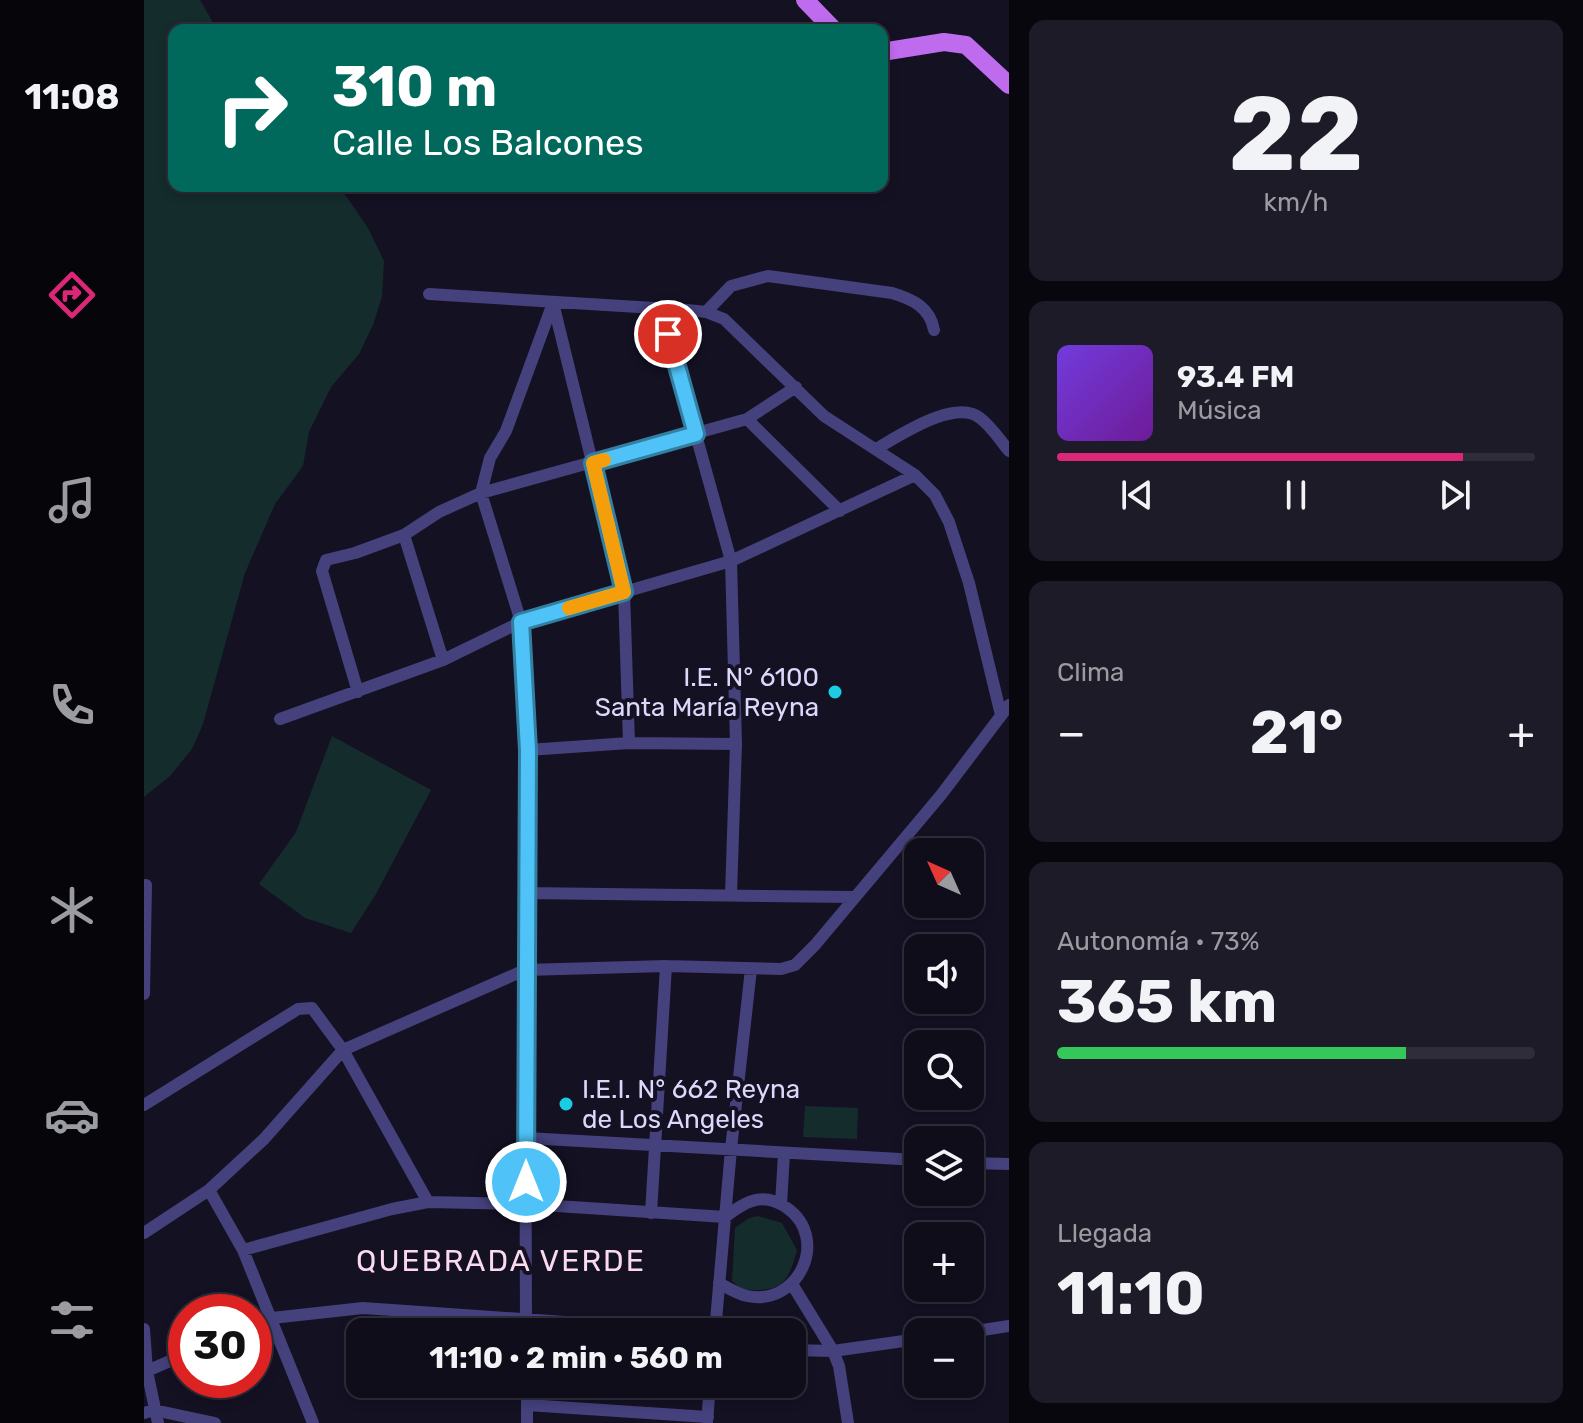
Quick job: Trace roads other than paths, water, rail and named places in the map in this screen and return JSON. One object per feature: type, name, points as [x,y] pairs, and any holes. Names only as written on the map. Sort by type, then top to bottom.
[{"type":"main road","points":[[805,0],[828,24]]},
{"type":"main road","points":[[888,51],[944,42],[966,45],[1009,85]]},
{"type":"street","points":[[706,312],[731,286],[768,276],[892,293],[911,299],[925,310],[934,330]]},
{"type":"street","points":[[144,1233],[209,1190],[264,1139],[343,1050],[525,970],[666,966],[781,969],[795,965],[941,795],[1005,710],[969,583],[949,522],[935,495],[915,475],[824,416],[724,319],[706,312],[429,294]]},
{"type":"street","points":[[553,303],[624,592],[629,743]]},
{"type":"street","points":[[526,1318],[528,750],[521,622],[481,493],[490,458],[506,431],[553,303]]},
{"type":"street","points":[[661,309],[731,561],[736,744],[731,895]]},
{"type":"street","points":[[358,692],[322,571],[326,560],[404,535],[439,512],[481,493],[747,419],[796,387]]},
{"type":"street","points":[[876,449],[936,417],[964,412],[978,416],[1009,451]]},
{"type":"street","points":[[747,419],[840,511]]},
{"type":"street","points":[[280,719],[443,660],[521,622],[731,561],[915,475]]},
{"type":"street","points":[[404,535],[443,660]]},
{"type":"street","points":[[528,750],[629,743],[736,744]]},
{"type":"street","points":[[144,994],[146,885]]},
{"type":"street","points":[[526,893],[854,897]]},
{"type":"street","points":[[651,1213],[666,966]]},
{"type":"street","points":[[714,1318],[751,969]]},
{"type":"street","points":[[144,1105],[298,1009],[312,1008],[343,1050],[428,1202]]},
{"type":"street","points":[[526,1138],[904,1159]]},
{"type":"street","points":[[781,1204],[784,1154]]},
{"type":"street","points":[[984,1163],[1009,1164]]},
{"type":"street","points":[[209,1190],[243,1250],[262,1294]]},
{"type":"street","points":[[243,1250],[428,1202],[526,1204],[725,1217],[754,1200],[766,1199],[794,1213],[808,1241],[802,1272],[792,1284],[779,1293],[762,1297],[745,1296],[719,1283]]},
{"type":"street","points":[[792,1284],[833,1351],[839,1366],[848,1423]]},
{"type":"street","points":[[313,1423],[272,1318],[363,1308],[454,1318]]},
{"type":"street","points":[[984,1330],[1009,1326]]},
{"type":"street","points":[[144,1329],[152,1416],[215,1423]]},
{"type":"street","points":[[806,1350],[833,1351],[904,1341]]},
{"type":"street","points":[[147,1371],[168,1362]]},
{"type":"street","points":[[527,1398],[527,1423]]},
{"type":"street","points":[[527,1405],[707,1420],[709,1398]]},
{"type":"place","name":"I.E. N° 6100 Santa María Reyna","points":[[835,692]]},
{"type":"place","name":"I.E.I. N° 662 Reyna de Los Angeles","points":[[566,1104]]},
{"type":"district","name":"QUEBRADA VERDE","points":[[501,1261]]}]
